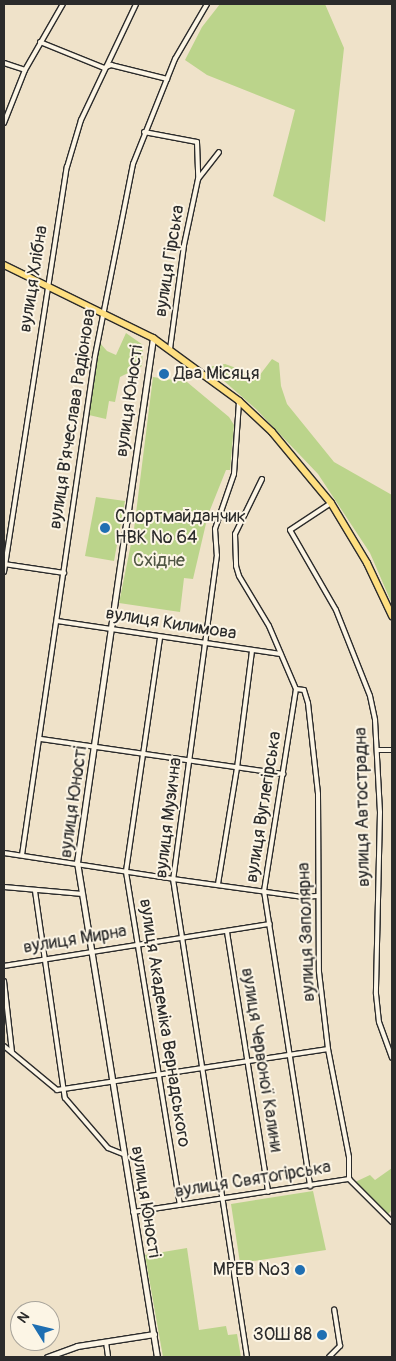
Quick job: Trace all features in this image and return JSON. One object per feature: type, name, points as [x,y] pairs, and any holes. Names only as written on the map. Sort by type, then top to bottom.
[{"type":"highway","points":[[4,265],[104,312],[153,338],[239,401],[272,432],[331,503],[367,563],[392,616]]},
{"type":"street","points":[[4,123],[25,70],[62,4]]},
{"type":"street","name":"вулиця Хлібна","points":[[4,572],[46,285],[67,168],[81,120],[136,4]]},
{"type":"street","name":"вулиця В'ячеслава Радіонова","points":[[22,855],[104,312],[133,164],[144,132],[190,29],[207,4]]},
{"type":"street","points":[[40,42],[104,68],[112,65],[167,79]]},
{"type":"street","points":[[4,63],[25,70]]},
{"type":"street","name":"вулиця Гірська","points":[[144,132],[196,142],[198,179],[184,246],[170,349]]},
{"type":"street","name":"вулиця Гірська","points":[[198,179],[219,152]]},
{"type":"street","name":"вулиця Юності","points":[[153,338],[113,630],[77,862],[84,894],[123,1154],[157,1357]]},
{"type":"street","name":"вулиця Музична","points":[[239,401],[234,474],[215,529],[216,555],[206,645],[174,879],[247,1357]]},
{"type":"street","points":[[262,479],[235,534],[236,566],[238,576],[269,626],[296,689]]},
{"type":"street","name":"вулиця Автострадна","points":[[331,503],[290,530],[336,610],[362,675],[375,720],[380,812],[376,994],[379,1022],[392,1058]]},
{"type":"street","points":[[4,564],[64,574]]},
{"type":"street","name":"вулиця Килимова","points":[[57,620],[206,645],[281,654]]},
{"type":"street","name":"вулиця Академіка Вернадського","points":[[160,638],[126,872],[180,1205]]},
{"type":"street","points":[[218,884],[238,768],[252,651]]},
{"type":"street","name":"вулиця Вуглегірська","points":[[296,689],[264,891],[291,1054],[310,1186]]},
{"type":"street","name":"вулиця Заполярна","points":[[296,689],[304,690],[308,703],[318,794],[317,896],[319,972],[328,1049],[348,1148],[349,1179]]},
{"type":"street","points":[[41,739],[283,774]]},
{"type":"street","points":[[378,750],[392,750]]},
{"type":"street","points":[[4,853],[77,862],[174,879],[317,896]]},
{"type":"street","points":[[4,887],[84,894]]},
{"type":"street","points":[[34,891],[67,1102],[108,1148],[123,1154]]},
{"type":"street","name":"вулиця Мирна","points":[[4,966],[183,936],[227,932],[270,924]]},
{"type":"street","name":"вулиця Червоної Калини","points":[[227,932],[268,1192]]},
{"type":"street","points":[[4,981],[12,1052]]},
{"type":"street","points":[[4,1046],[56,1090],[328,1049]]},
{"type":"street","points":[[349,1179],[392,1222]]},
{"type":"street","name":"вулиця Святогірська","points":[[133,1212],[349,1179]]},
{"type":"street","points":[[329,1357],[340,1346],[334,1309]]},
{"type":"street","points":[[47,1357],[106,1342],[154,1334]]},
{"type":"street","points":[[106,1342],[108,1357]]},
{"type":"green space","points":[[220,4],[325,4],[344,48],[325,222],[273,196],[295,110],[207,75],[185,60],[202,27]]},
{"type":"green space","points":[[126,333],[143,345],[142,366],[120,377],[115,402],[109,401],[106,419],[89,415],[100,343],[107,351],[116,355]]},
{"type":"green space","points":[[272,359],[279,363],[281,386],[287,404],[334,462],[392,495],[392,604],[370,553],[318,474],[256,409],[208,367],[225,364],[259,376]]},
{"type":"green space","name":"Східне","points":[[153,377],[187,382],[229,417],[234,425],[230,470],[226,470],[208,515],[193,579],[184,578],[180,612],[119,603],[134,529]]},
{"type":"green space","name":"Спортмайданчик НВК № 64","points":[[96,497],[125,501],[114,561],[85,556]]},
{"type":"green space","points":[[392,1168],[392,1210],[386,1216],[353,1183],[370,1175],[375,1180]]},
{"type":"green space","points":[[313,1191],[326,1250],[240,1263],[231,1204]]},
{"type":"green space","points":[[187,1248],[199,1330],[226,1326],[228,1335],[237,1334],[241,1357],[163,1357],[145,1255]]},
{"type":"place","name":"Два Місяця","points":[[164,374]]},
{"type":"place","name":"Спортмайданчик НВК № 64","points":[[105,528]]},
{"type":"place","name":"МРЕВ №3","points":[[300,1270]]},
{"type":"place","name":"ЗОШ 88","points":[[322,1335]]}]
